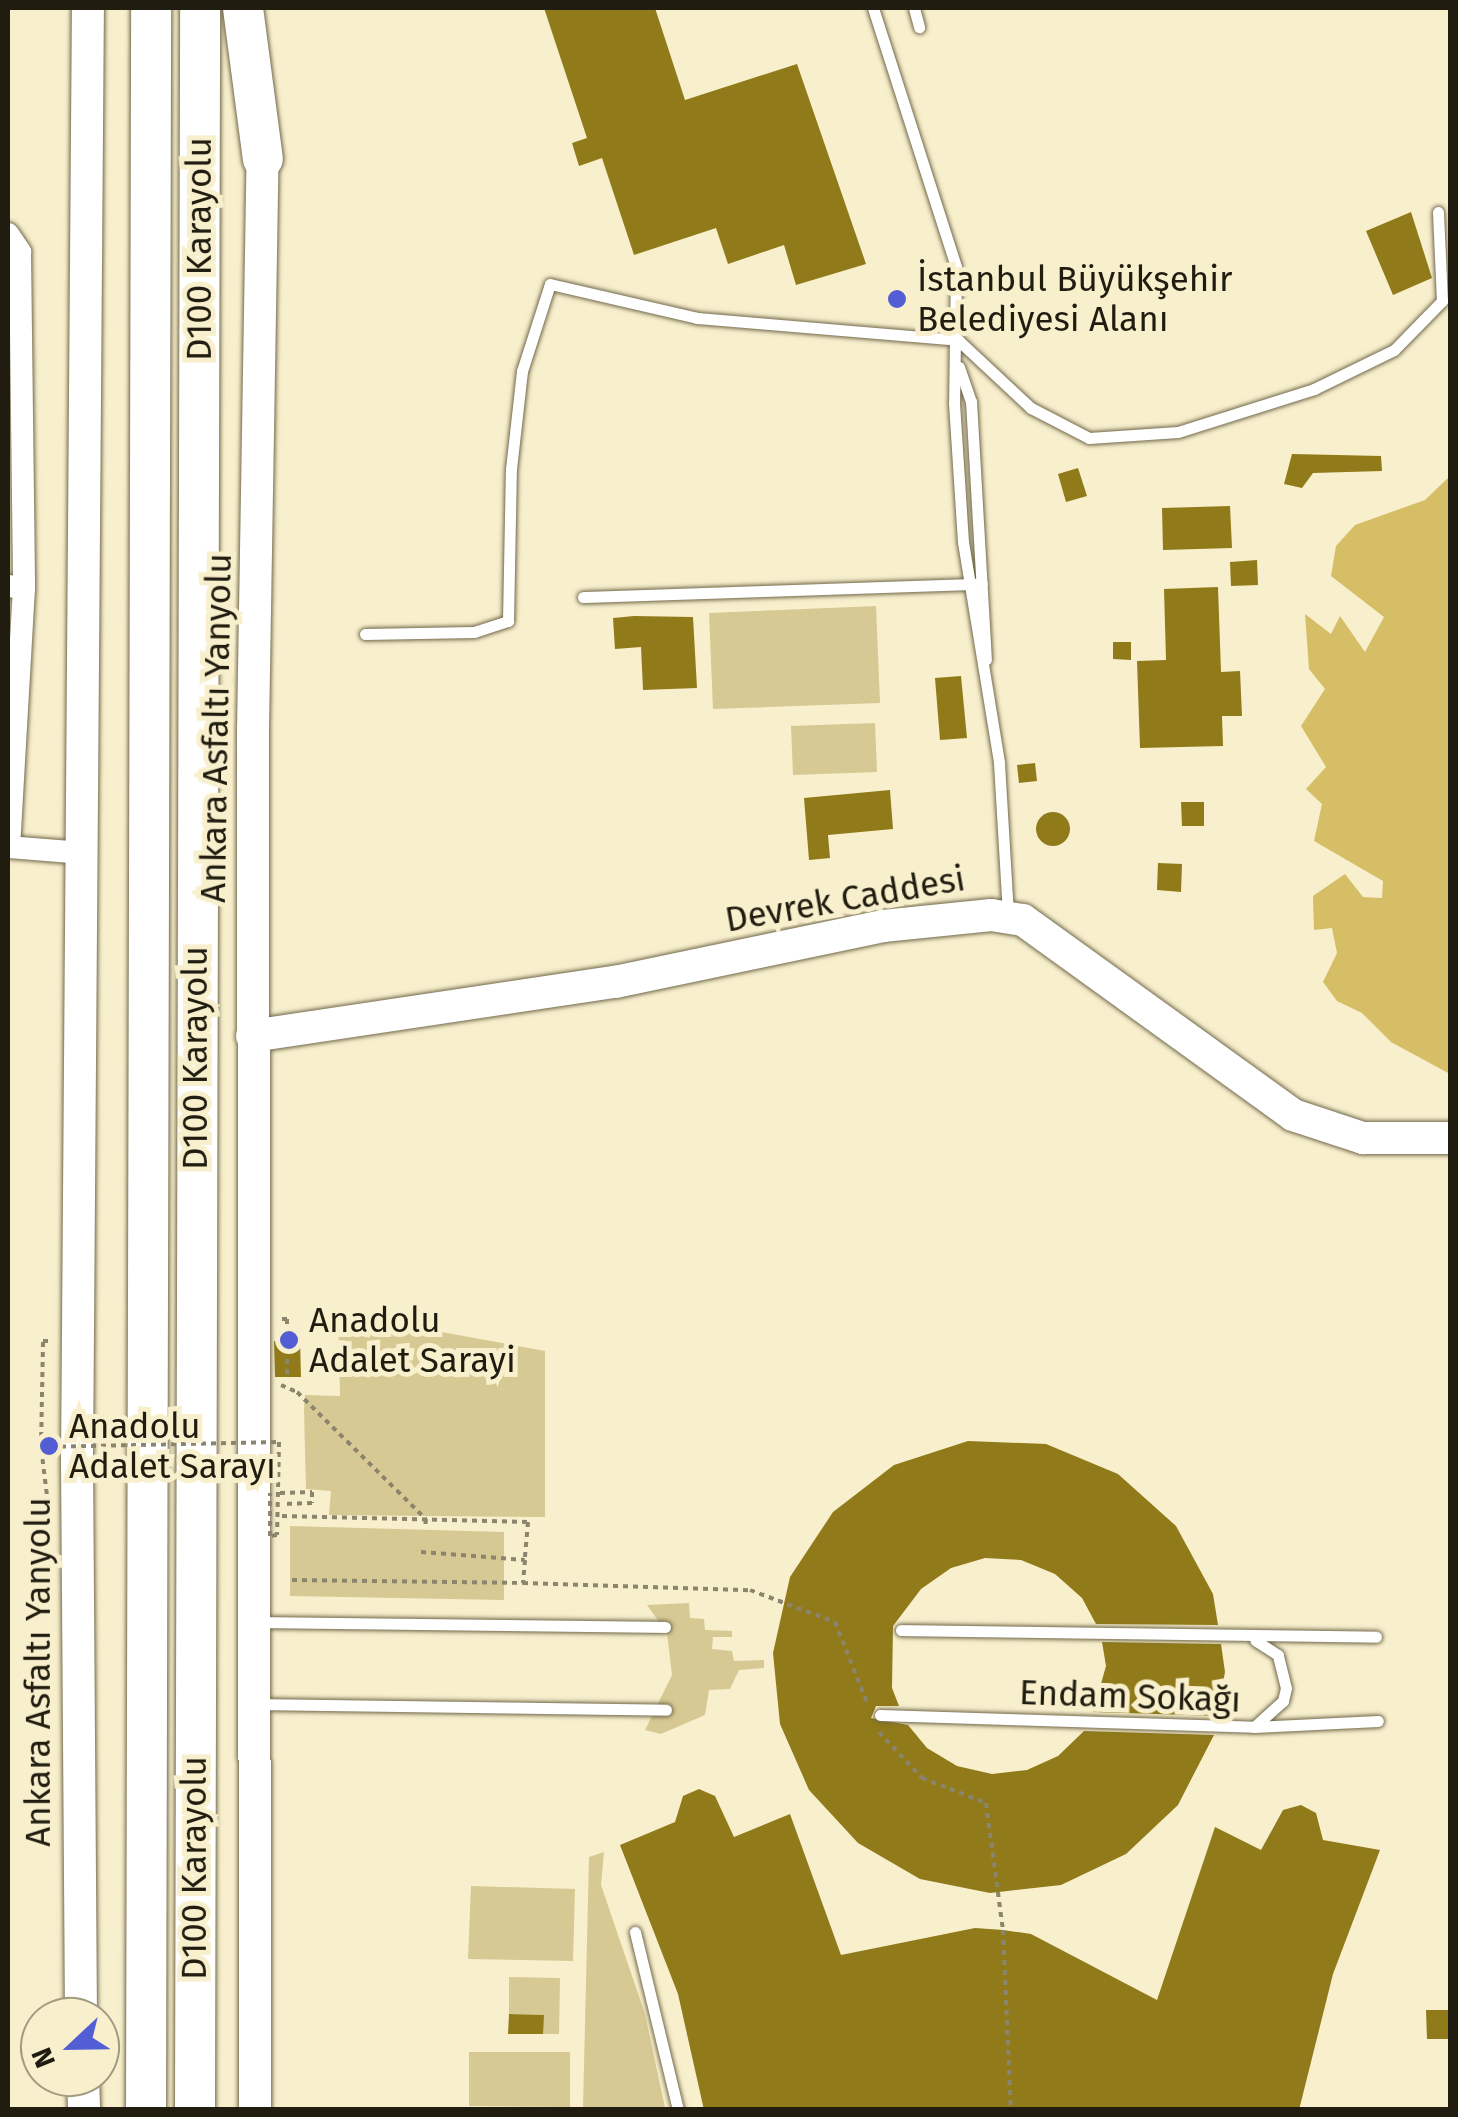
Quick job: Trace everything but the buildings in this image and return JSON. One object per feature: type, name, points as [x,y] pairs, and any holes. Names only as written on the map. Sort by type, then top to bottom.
[{"type":"highway","name":"D100 Karayolu","points":[[146,2110],[150,8]]},
{"type":"highway","name":"D100 Karayolu","points":[[196,2110],[200,8]]},
{"type":"highway","points":[[243,8],[263,159]]},
{"type":"main road","name":"Ankara Asfaltı Yanyolu","points":[[82,1997],[82,853],[88,8]]},
{"type":"main road","name":"Ankara Asfaltı Yanyolu","points":[[254,2110],[252,1036],[262,8]]},
{"type":"main road","name":"Devrek Caddesi","points":[[252,1036],[615,982],[883,926],[1008,918],[1023,920],[1292,1115],[1364,1138],[1450,1138]]},
{"type":"street","points":[[8,234],[20,252],[8,847],[82,853]]},
{"type":"lane","points":[[872,8],[956,267],[959,365],[971,401],[975,584],[1000,763],[1008,918]]},
{"type":"lane","points":[[914,8],[919,27]]},
{"type":"lane","points":[[366,634],[474,632],[508,621],[511,468],[522,371],[550,284],[696,318],[958,340],[1031,408],[1089,438],[1178,432],[1314,389],[1394,350],[1442,301],[1438,212]]},
{"type":"lane","points":[[583,598],[975,584]]},
{"type":"lane","points":[[253,1622],[666,1627]]},
{"type":"lane","name":"Endam Sokağı","points":[[901,1630],[1376,1638]]},
{"type":"lane","points":[[1248,1638],[1278,1655],[1286,1688],[1283,1701],[1254,1727]]},
{"type":"lane","points":[[254,1704],[666,1710]]},
{"type":"lane","name":"Endam Sokağı","points":[[880,1714],[1254,1727],[1378,1720]]},
{"type":"lane","points":[[635,1932],[678,2110]]},
{"type":"path","points":[[44,1504],[40,1447],[43,1341],[53,1341],[52,1420]]},
{"type":"path","points":[[286,1377],[288,1341]]},
{"type":"path","points":[[267,1385],[297,1392],[426,1520]]},
{"type":"path","points":[[267,1425],[267,1445]]},
{"type":"path","points":[[40,1447],[278,1442],[277,1536],[270,1536],[270,1493],[312,1492],[312,1503],[282,1504],[267,1504],[267,1485]]},
{"type":"path","points":[[282,1504],[282,1516],[528,1522],[523,1584]]},
{"type":"path","points":[[425,1528],[426,1520]]},
{"type":"path","points":[[421,1552],[526,1560]]},
{"type":"path","points":[[292,1580],[750,1590],[836,1622],[881,1737],[922,1778],[986,1803],[1003,1930],[1011,2110]]},
{"type":"shaded area","points":[[1450,476],[1450,1074],[1391,1042],[1362,1013],[1337,1001],[1323,982],[1337,953],[1332,928],[1314,930],[1313,896],[1345,874],[1363,897],[1382,898],[1383,881],[1314,841],[1322,804],[1306,789],[1326,767],[1301,726],[1325,689],[1309,669],[1305,614],[1331,634],[1340,616],[1365,652],[1384,617],[1331,576],[1336,546],[1355,525],[1425,500]]},
{"type":"shaded area","points":[[876,606],[880,703],[713,709],[709,613]]},
{"type":"shaded area","points":[[875,723],[877,772],[793,775],[791,726]]},
{"type":"shaded area","points":[[338,1313],[545,1351],[545,1517],[329,1515],[331,1491],[306,1489],[304,1411],[305,1395],[340,1396]]},
{"type":"shaded area","points":[[290,1526],[504,1532],[504,1600],[290,1596]]},
{"type":"shaded area","points":[[689,1603],[690,1618],[704,1619],[705,1630],[732,1631],[732,1637],[713,1637],[712,1649],[732,1651],[734,1661],[764,1660],[764,1668],[739,1670],[730,1689],[709,1690],[705,1715],[661,1734],[645,1730],[672,1675],[667,1633],[647,1605]]},
{"type":"shaded area","points":[[604,1852],[601,1885],[645,2014],[665,2108],[583,2107],[589,1857]]},
{"type":"shaded area","points":[[471,1886],[575,1889],[573,1961],[468,1959]]},
{"type":"shaded area","points":[[509,1977],[560,1978],[559,2034],[543,2034],[543,2015],[509,2014]]},
{"type":"shaded area","points":[[469,2052],[570,2052],[570,2107],[469,2106]]},
{"type":"place","name":"İstanbul Büyükşehir Belediyesi Alanı","points":[[897,299]]},
{"type":"place","name":"Anadolu Adalet Sarayi","points":[[289,1340]]},
{"type":"place","name":"Anadolu Adalet Sarayı","points":[[49,1446]]}]
